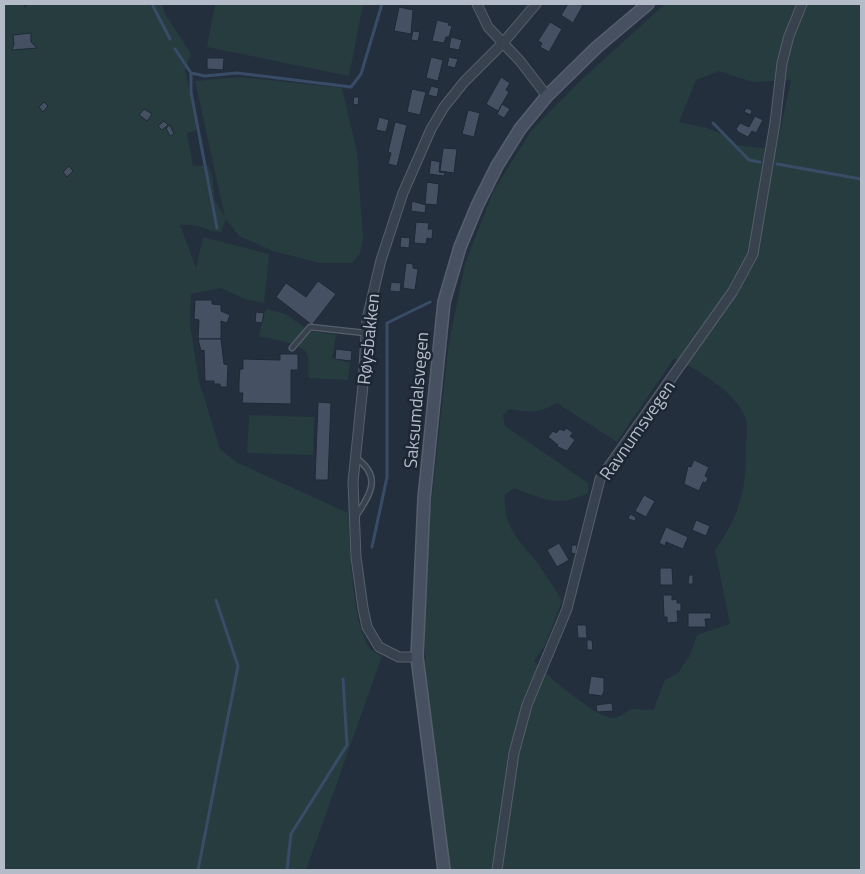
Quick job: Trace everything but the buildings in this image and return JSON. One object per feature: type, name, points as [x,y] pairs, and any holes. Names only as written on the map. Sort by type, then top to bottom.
[{"type":"main road","name":"Saksumdalsvegen","points":[[444,870],[417,657],[424,499],[444,302],[460,247],[486,186],[520,129],[547,96],[597,47],[648,4]]},
{"type":"street","points":[[477,4],[488,27],[520,61],[547,96]]},
{"type":"street","name":"Røysbakken","points":[[417,657],[399,657],[387,653],[372,638],[362,608],[354,520],[354,457],[363,385],[365,333],[372,292],[381,260],[419,154],[444,107],[464,82],[502,44],[536,4]]},
{"type":"street","name":"Ravnumsvegen","points":[[498,870],[509,781],[516,744],[527,705],[567,609],[600,478],[728,298],[748,266],[753,254],[775,123],[782,63],[789,36],[802,4]]},
{"type":"lane","points":[[292,348],[310,327],[365,333]]},
{"type":"lane","points":[[354,457],[368,466],[372,473],[372,482],[365,503],[354,520]]},
{"type":"green space","points":[[4,4],[23,4],[25,8],[28,4],[163,4],[164,12],[191,54],[185,70],[198,130],[187,133],[193,166],[208,166],[212,175],[215,201],[225,217],[195,81],[241,77],[342,88],[357,152],[363,240],[360,253],[352,263],[320,263],[273,251],[239,236],[226,219],[221,232],[191,225],[180,225],[196,268],[203,237],[269,254],[264,303],[247,300],[221,288],[191,294],[190,325],[199,381],[220,449],[236,462],[348,513],[353,586],[360,625],[365,640],[372,650],[382,656],[306,870],[4,870]]},
{"type":"green space","points":[[215,4],[363,4],[349,76],[207,47]]},
{"type":"green space","points":[[665,4],[861,4],[861,870],[449,870],[426,685],[424,603],[428,531],[449,342],[465,264],[494,190],[531,131],[578,83]],"holes":[[[719,71],[753,82],[791,80],[776,150],[737,145],[727,136],[707,128],[679,122],[696,80]],[[674,358],[716,383],[735,400],[746,419],[743,489],[731,524],[715,550],[730,624],[697,635],[690,655],[678,673],[665,680],[654,709],[632,709],[614,718],[606,716],[584,704],[549,676],[534,661],[545,645],[562,601],[539,565],[514,534],[505,507],[505,495],[514,488],[542,498],[559,501],[577,498],[588,493],[588,483],[505,426],[503,415],[509,409],[534,411],[545,409],[557,403],[617,442]]]},
{"type":"green space","points":[[267,309],[285,314],[310,331],[336,335],[332,358],[350,363],[348,380],[309,378],[308,356],[304,350],[293,344],[259,336],[264,313]]},
{"type":"green space","points":[[249,415],[314,417],[313,455],[247,453]]},
{"type":"waterway","points":[[175,49],[191,73],[205,76],[237,73],[351,87],[361,74],[382,4]]},
{"type":"waterway","points":[[153,6],[170,39]]},
{"type":"waterway","points":[[191,73],[191,92],[217,228]]},
{"type":"waterway","points":[[713,123],[749,160],[760,162]]},
{"type":"waterway","points":[[777,164],[861,179]]},
{"type":"waterway","points":[[372,547],[387,477],[387,323],[430,302]]},
{"type":"waterway","points":[[198,870],[238,666],[216,600]]},
{"type":"waterway","points":[[287,870],[291,834],[347,745],[343,679]]}]
